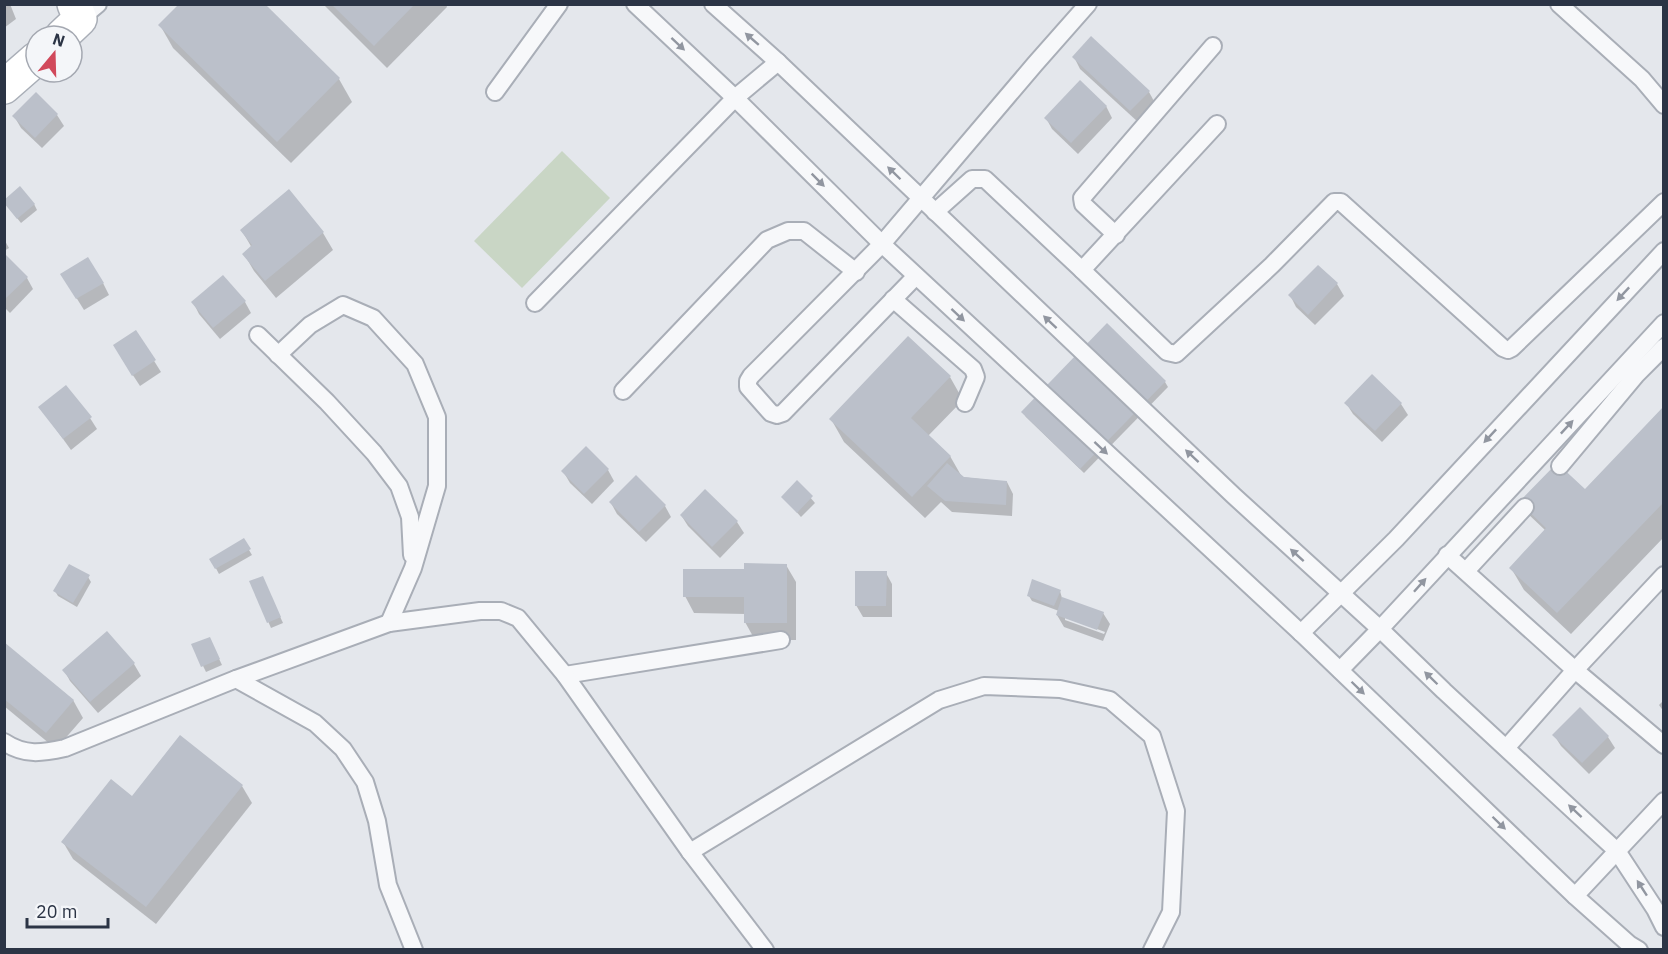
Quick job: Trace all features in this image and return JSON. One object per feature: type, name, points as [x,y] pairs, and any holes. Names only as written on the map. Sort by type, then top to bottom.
[{"type":"main road","points":[[4,87],[24,70]]},
{"type":"lane","points":[[495,92],[559,4]]},
{"type":"lane","points":[[635,4],[735,98],[882,244],[1301,633],[1575,896],[1629,944],[1639,950]]},
{"type":"lane","points":[[713,4],[1267,527],[1617,850],[1664,927]]},
{"type":"lane","points":[[916,276],[783,413],[777,415],[771,413],[748,387],[748,381],[882,244],[1088,4]]},
{"type":"lane","points":[[1559,4],[1642,79],[1664,105]]},
{"type":"lane","points":[[1116,235],[1083,204],[1082,198],[1213,46]]},
{"type":"lane","points":[[535,303],[735,98],[777,62]]},
{"type":"lane","points":[[1082,270],[1217,124]]},
{"type":"lane","points":[[935,212],[972,179],[985,179],[1167,352],[1176,354],[1337,201],[1341,202],[1503,348],[1508,350],[1664,202]]},
{"type":"lane","points":[[622,391],[767,240],[788,231],[804,231],[856,272]]},
{"type":"lane","points":[[1301,633],[1395,539],[1664,251]]},
{"type":"lane","points":[[894,299],[973,369],[976,377],[965,403]]},
{"type":"lane","points":[[278,355],[310,325],[343,305],[373,318],[415,364],[437,417],[436,486],[413,568],[389,623]]},
{"type":"lane","points":[[1340,670],[1664,323]]},
{"type":"lane","points":[[258,335],[327,402],[374,453],[399,486],[410,517],[413,568]]},
{"type":"lane","points":[[1560,466],[1636,375],[1664,346]]},
{"type":"lane","points":[[1466,571],[1525,507]]},
{"type":"lane","points":[[1447,555],[1575,670],[1664,745]]},
{"type":"lane","points":[[1507,747],[1664,575]]},
{"type":"lane","points":[[4,742],[15,749],[38,754],[65,748],[236,680],[389,623],[480,611],[501,611],[518,618],[565,675],[690,852],[765,950]]},
{"type":"lane","points":[[565,675],[781,640]]},
{"type":"lane","points":[[236,680],[315,723],[343,749],[365,782],[377,822],[388,885],[414,950]]},
{"type":"lane","points":[[690,852],[939,700],[984,686],[1060,689],[1110,700],[1152,736],[1176,811],[1171,912],[1152,950]]},
{"type":"lane","points":[[1575,896],[1664,801]]},
{"type":"green space","points":[[562,151],[610,198],[522,288],[474,241]]},
{"type":"building","points":[[179,4],[265,4],[340,78],[277,142],[158,25]]},
{"type":"building","points":[[331,4],[415,4],[374,46]]},
{"type":"building","points":[[1091,36],[1150,91],[1130,111],[1072,57]]},
{"type":"building","points":[[1080,80],[1107,106],[1071,143],[1044,118]]},
{"type":"building","points":[[36,92],[58,114],[35,138],[12,116]]},
{"type":"building","points":[[20,186],[35,204],[17,219],[4,200]]},
{"type":"building","points":[[289,189],[324,232],[265,281],[242,254],[252,245],[240,230]]},
{"type":"building","points":[[6,255],[28,277],[4,300],[4,257]]},
{"type":"building","points":[[88,257],[104,283],[76,299],[60,274]]},
{"type":"building","points":[[1318,265],[1338,283],[1308,315],[1288,295]]},
{"type":"building","points":[[223,275],[246,301],[213,328],[191,302]]},
{"type":"building","points":[[1107,323],[1166,381],[1080,469],[1021,412]]},
{"type":"building","points":[[136,330],[156,360],[132,376],[113,345]]},
{"type":"building","points":[[908,336],[951,376],[911,418],[951,456],[912,497],[829,419]]},
{"type":"building","points":[[1372,374],[1402,403],[1375,431],[1344,403]]},
{"type":"building","points":[[66,385],[92,417],[63,439],[38,407]]},
{"type":"building","points":[[1664,406],[1664,502],[1557,613],[1509,568],[1546,528],[1519,502],[1557,463],[1585,489]]},
{"type":"building","points":[[586,446],[609,469],[584,494],[561,471]]},
{"type":"building","points":[[947,463],[964,477],[1007,481],[1006,505],[945,501],[927,486]]},
{"type":"building","points":[[636,475],[666,505],[639,532],[609,502]]},
{"type":"building","points":[[797,480],[813,496],[797,513],[781,497]]},
{"type":"building","points":[[705,489],[738,521],[712,547],[680,515]]},
{"type":"building","points":[[244,538],[251,549],[215,569],[209,559]]},
{"type":"building","points":[[744,563],[787,564],[787,623],[744,623],[744,597],[683,597],[683,569],[744,569]]},
{"type":"building","points":[[69,564],[90,575],[73,603],[53,591]]},
{"type":"building","points":[[855,571],[887,571],[886,606],[855,606]]},
{"type":"building","points":[[263,576],[281,617],[267,623],[249,581]]},
{"type":"building","points":[[1032,579],[1061,590],[1054,606],[1027,596]]},
{"type":"building","points":[[1062,597],[1104,612],[1097,630],[1056,615]]},
{"type":"building","points":[[107,631],[135,663],[90,702],[62,670]]},
{"type":"building","points":[[210,637],[220,659],[201,667],[191,644]]},
{"type":"building","points":[[4,642],[74,700],[46,733],[4,699]]},
{"type":"building","points":[[1580,707],[1609,736],[1582,763],[1552,735]]},
{"type":"building","points":[[180,735],[243,785],[146,907],[61,842],[111,779],[132,796]]}]
